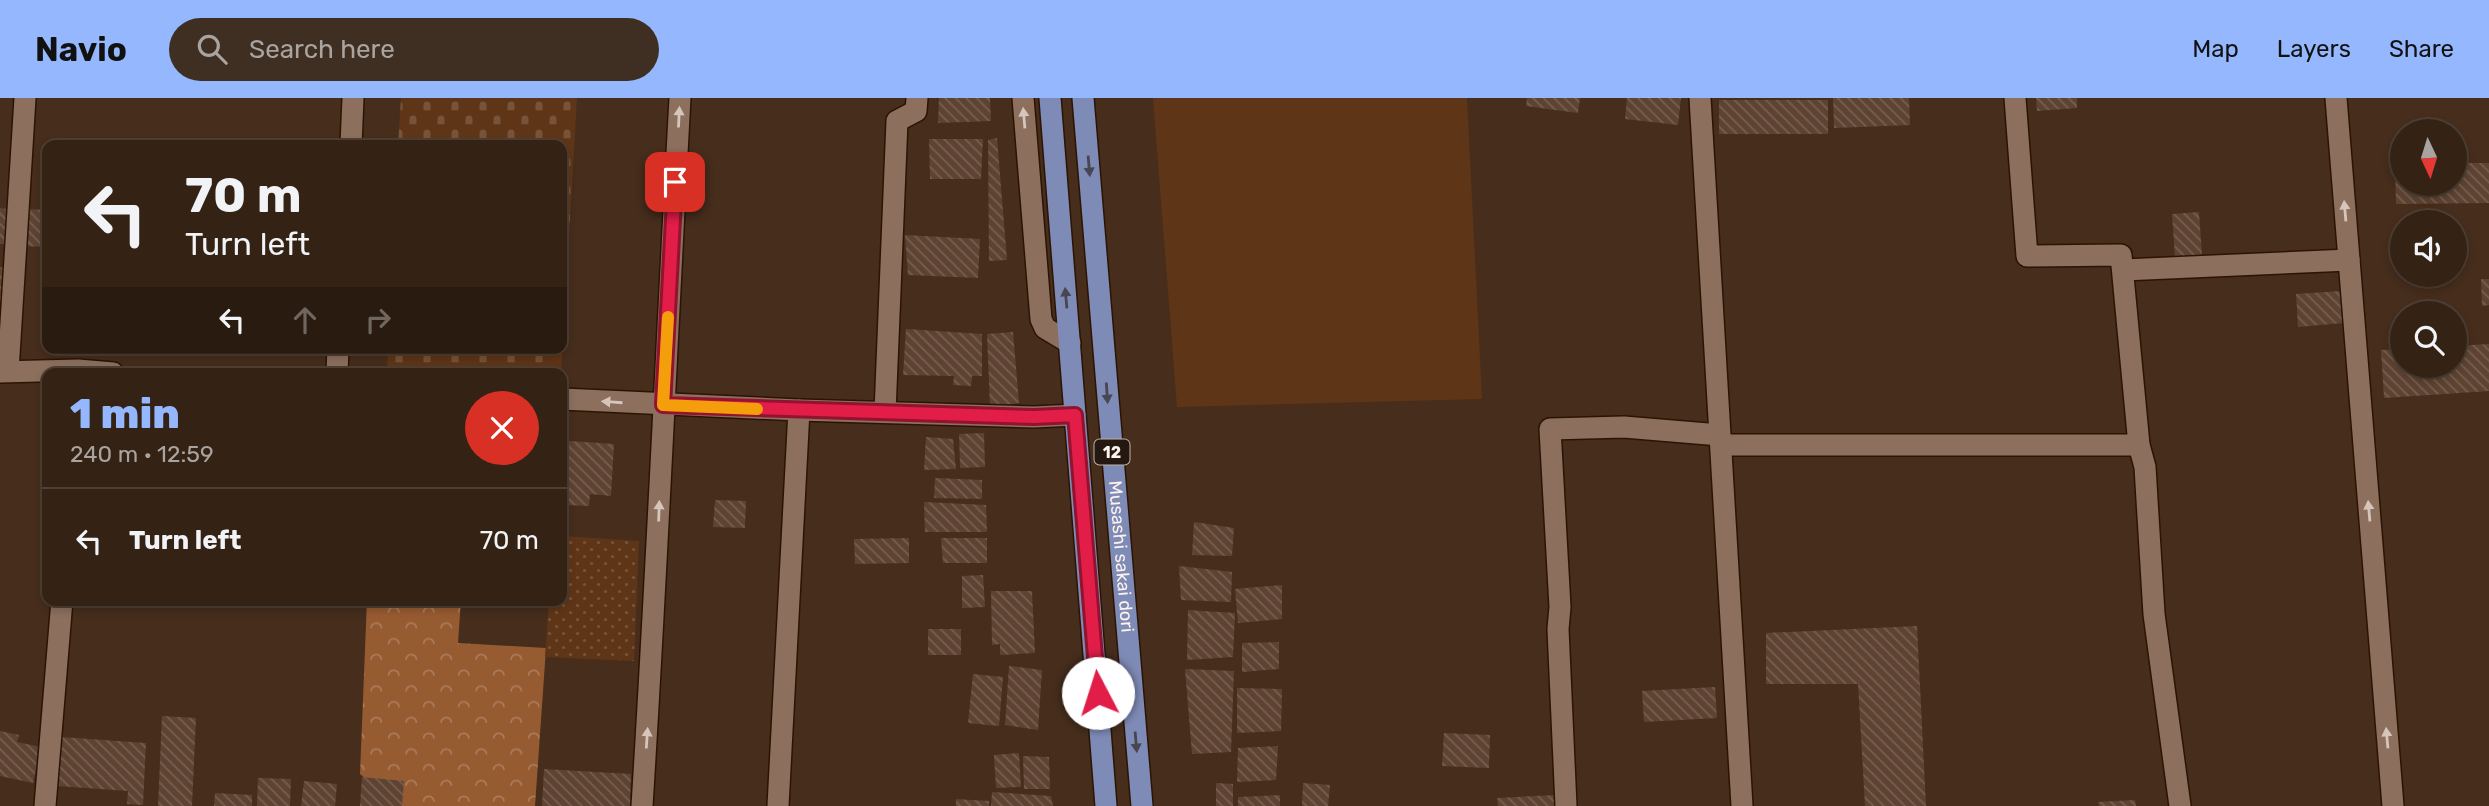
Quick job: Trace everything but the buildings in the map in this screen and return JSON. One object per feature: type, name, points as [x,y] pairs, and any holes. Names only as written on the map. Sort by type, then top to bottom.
[{"type":"main road","name":"Musashi sakai dori","points":[[1050,98],[1106,806]]},
{"type":"main road","name":"Musashi sakai dori","points":[[1083,98],[1142,806]]},
{"type":"street","points":[[25,98],[4,371],[42,370]]},
{"type":"street","points":[[351,140],[353,98]]},
{"type":"street","points":[[642,806],[656,599],[663,405],[680,98]]},
{"type":"street","points":[[885,412],[897,121],[916,111],[917,98]]},
{"type":"street","points":[[1023,98],[1041,319],[1045,328],[1070,343]]},
{"type":"street","points":[[1700,98],[1742,806]]},
{"type":"street","points":[[2015,98],[2027,256],[2121,255],[2139,444],[2145,467],[2154,614],[2180,806]]},
{"type":"street","points":[[2336,98],[2393,806]]},
{"type":"street","points":[[2123,270],[2349,260]]},
{"type":"street","points":[[567,399],[799,410],[1034,417],[1075,415]]},
{"type":"street","points":[[778,806],[799,410]]},
{"type":"street","points":[[1566,806],[1558,629],[1560,607],[1550,429],[1624,427],[1721,440],[2139,444]]},
{"type":"street","points":[[46,806],[62,606]]},
{"type":"green space","points":[[401,98],[577,98],[567,270],[567,140],[398,140]]},
{"type":"green space","points":[[1153,98],[1467,98],[1482,399],[1177,407]]},
{"type":"green space","points":[[388,354],[562,354],[561,368],[387,368]]},
{"type":"green space","points":[[567,536],[639,541],[634,661],[545,657],[549,606],[567,606]]},
{"type":"green space","points":[[367,606],[461,606],[458,643],[546,648],[535,806],[399,806],[360,774]]},
{"type":"slow traffic","points":[[668,317],[663,405],[757,409]]},
{"type":"route","points":[[675,182],[663,405],[1034,417],[1075,415],[1098,693]]}]
